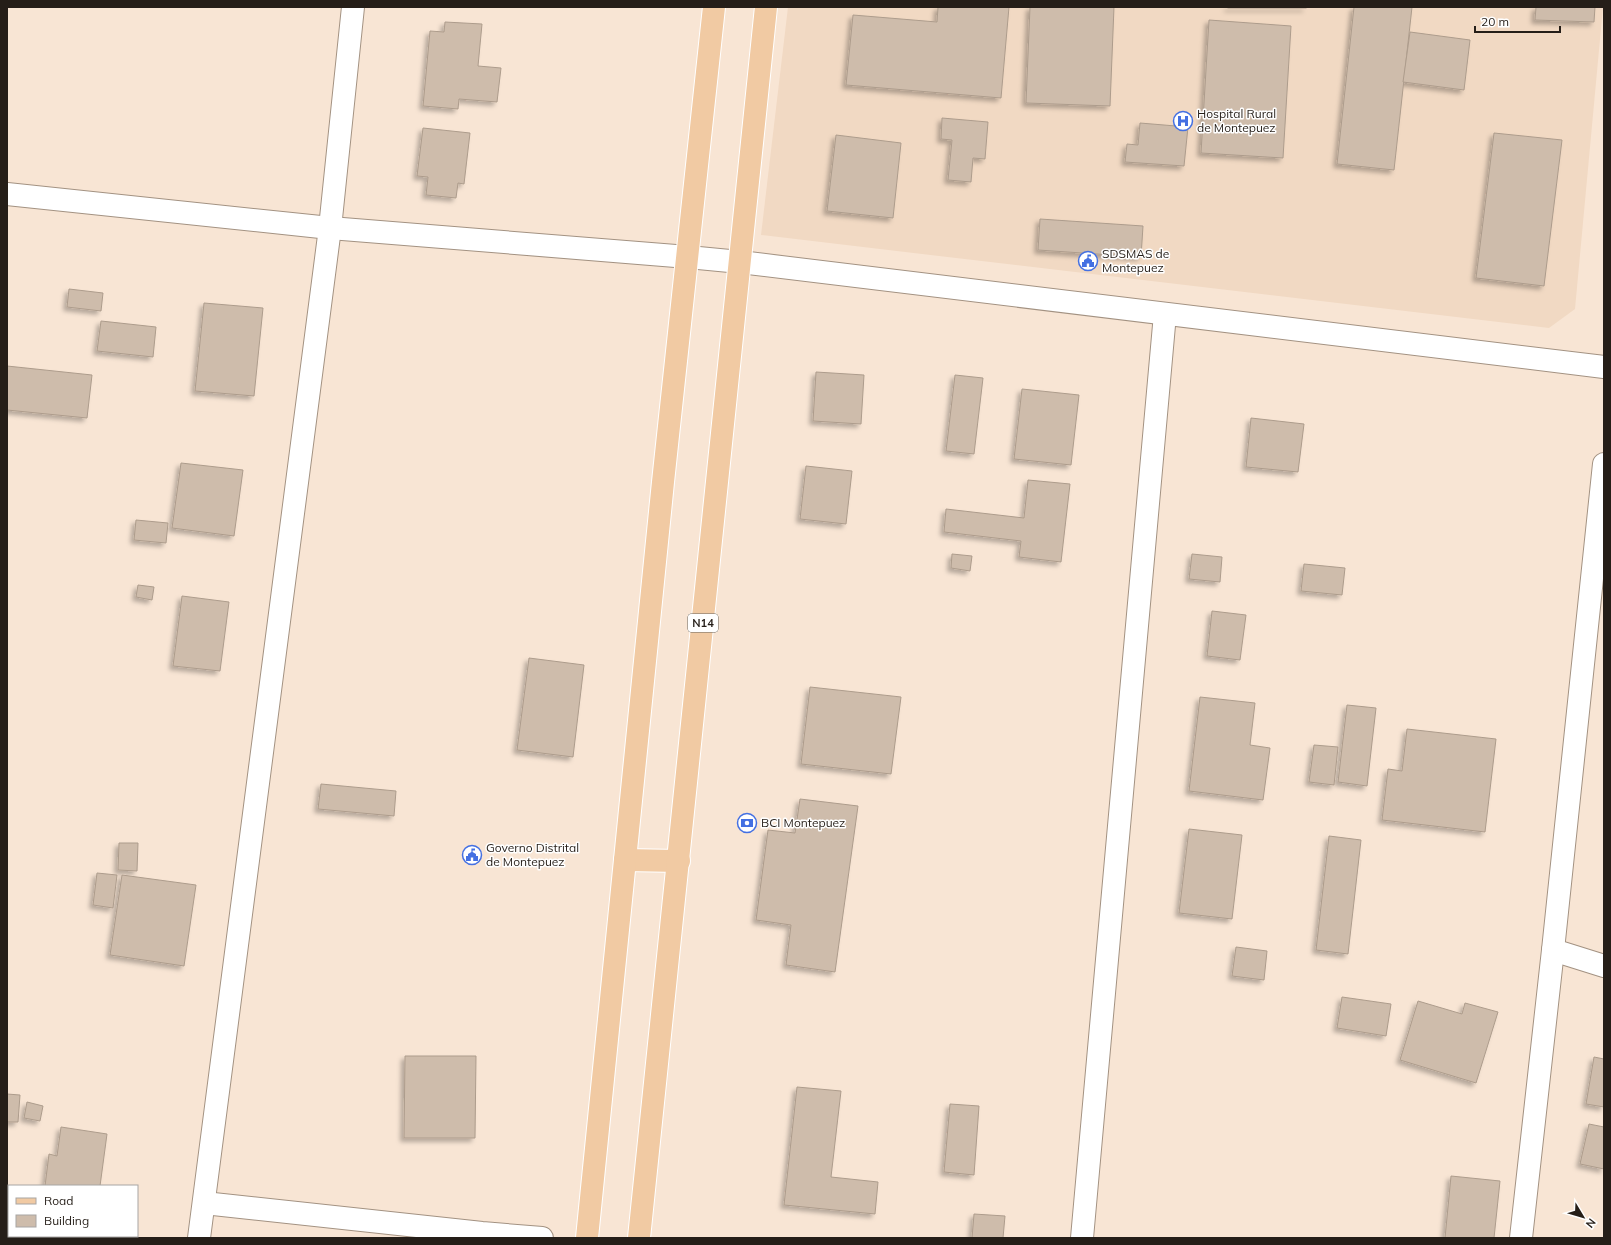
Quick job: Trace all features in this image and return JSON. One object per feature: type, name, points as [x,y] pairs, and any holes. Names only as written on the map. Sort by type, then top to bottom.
[{"type":"main road","points":[[587,1238],[663,482],[714,7]]},
{"type":"main road","name":"N14","points":[[639,1238],[766,7]]},
{"type":"main road","points":[[625,860],[679,861]]},
{"type":"street","points":[[199,1238],[330,228],[353,7]]},
{"type":"street","points":[[7,194],[330,228],[740,262],[1604,367]]},
{"type":"street","points":[[1082,1238],[1165,314]]},
{"type":"street","points":[[1521,1238],[1604,464]]},
{"type":"street","points":[[1553,950],[1604,966]]},
{"type":"street","points":[[204,1203],[482,1233],[542,1238]]},
{"type":"shaded area","name":"Hospital Rural de Montepuez","points":[[788,7],[1603,7],[1575,309],[1549,328],[761,235]]},
{"type":"building","points":[[938,7],[1009,7],[1001,98],[846,85],[853,15],[937,22]]},
{"type":"building","points":[[1030,7],[1114,7],[1110,106],[1026,103]]},
{"type":"building","points":[[1306,7],[1306,8],[1228,8]]},
{"type":"building","points":[[1354,7],[1412,7],[1394,170],[1337,164]]},
{"type":"building","points":[[1536,7],[1595,7],[1594,22],[1535,20]]},
{"type":"building","points":[[1209,20],[1291,26],[1283,158],[1201,153]]},
{"type":"building","points":[[445,22],[482,24],[478,66],[501,68],[497,102],[459,99],[458,109],[423,106],[430,31],[444,32]]},
{"type":"building","points":[[1410,32],[1470,40],[1464,90],[1403,82]]},
{"type":"building","points":[[942,118],[988,122],[985,159],[973,158],[971,182],[948,180],[952,140],[941,139]]},
{"type":"building","points":[[1140,123],[1188,127],[1184,166],[1125,162],[1127,144],[1138,145]]},
{"type":"building","points":[[423,128],[470,133],[464,184],[458,183],[456,198],[426,195],[428,177],[417,176]]},
{"type":"building","points":[[1494,133],[1562,140],[1544,286],[1476,278]]},
{"type":"building","points":[[836,135],[901,143],[893,218],[827,211]]},
{"type":"building","points":[[1040,219],[1143,226],[1141,257],[1038,250]]},
{"type":"building","points":[[69,289],[103,293],[101,311],[67,307]]},
{"type":"building","points":[[204,303],[263,308],[254,396],[195,391]]},
{"type":"building","points":[[101,321],[156,327],[153,357],[97,351]]},
{"type":"building","points":[[7,366],[92,375],[87,418],[7,410]]},
{"type":"building","points":[[816,372],[864,375],[861,424],[813,421]]},
{"type":"building","points":[[955,375],[983,378],[974,454],[946,451]]},
{"type":"building","points":[[1022,389],[1079,395],[1071,465],[1014,459]]},
{"type":"building","points":[[1251,418],[1304,424],[1298,472],[1246,467]]},
{"type":"building","points":[[181,463],[243,470],[234,536],[172,528]]},
{"type":"building","points":[[806,466],[852,471],[846,524],[800,519]]},
{"type":"building","points":[[1028,480],[1070,484],[1061,562],[1019,557],[1021,541],[944,532],[946,509],[1024,518]]},
{"type":"building","points":[[136,520],[168,523],[166,543],[134,540]]},
{"type":"building","points":[[952,554],[972,556],[970,571],[951,568]]},
{"type":"building","points":[[1192,554],[1222,557],[1220,582],[1189,579]]},
{"type":"building","points":[[1304,564],[1345,568],[1342,595],[1301,591]]},
{"type":"building","points":[[138,585],[154,587],[152,600],[136,597]]},
{"type":"building","points":[[182,596],[229,602],[220,671],[173,666]]},
{"type":"building","points":[[1212,611],[1246,615],[1240,660],[1207,656]]},
{"type":"building","points":[[529,658],[584,665],[573,757],[517,750]]},
{"type":"building","points":[[810,687],[901,697],[891,774],[801,764]]},
{"type":"building","points":[[1200,697],[1255,703],[1250,745],[1270,748],[1263,800],[1189,791]]},
{"type":"building","points":[[1347,705],[1376,708],[1367,786],[1338,782]]},
{"type":"building","points":[[1407,729],[1496,739],[1485,832],[1382,820],[1388,769],[1402,771]]},
{"type":"building","points":[[1314,745],[1338,747],[1334,785],[1309,782]]},
{"type":"building","points":[[321,784],[396,791],[394,816],[318,809]]},
{"type":"building","points":[[800,799],[858,806],[835,972],[786,965],[791,925],[756,920],[768,830],[795,833]]},
{"type":"building","points":[[1189,829],[1242,835],[1232,919],[1179,913]]},
{"type":"building","points":[[1329,836],[1361,840],[1348,954],[1316,950]]},
{"type":"building","points":[[119,843],[138,843],[137,871],[118,870]]},
{"type":"building","points":[[97,873],[117,875],[113,908],[93,905]]},
{"type":"building","points":[[122,875],[196,885],[184,966],[110,955]]},
{"type":"building","points":[[1236,947],[1267,951],[1264,980],[1232,976]]},
{"type":"building","points":[[1342,997],[1391,1004],[1386,1036],[1337,1028]]},
{"type":"building","points":[[1418,1001],[1462,1014],[1465,1003],[1498,1012],[1476,1083],[1400,1060]]},
{"type":"building","points":[[405,1056],[476,1056],[475,1138],[404,1138]]},
{"type":"building","points":[[1594,1057],[1604,1059],[1604,1107],[1586,1104]]},
{"type":"building","points":[[797,1087],[841,1091],[831,1177],[878,1182],[875,1214],[784,1205]]},
{"type":"building","points":[[7,1094],[20,1095],[18,1122],[7,1122]]},
{"type":"building","points":[[27,1102],[43,1106],[40,1121],[24,1118]]},
{"type":"building","points":[[950,1104],[979,1106],[974,1175],[944,1172]]},
{"type":"building","points":[[1589,1124],[1604,1127],[1604,1169],[1580,1164]]},
{"type":"building","points":[[61,1127],[107,1134],[100,1185],[45,1185],[49,1154],[57,1156]]},
{"type":"building","points":[[1451,1176],[1500,1181],[1494,1238],[1445,1238]]},
{"type":"building","points":[[974,1214],[1005,1216],[1003,1238],[972,1238]]},
{"type":"building","points":[[60,1237],[92,1237],[92,1238]]},
{"type":"place","name":"Hospital Rural de Montepuez","points":[[1183,121]]},
{"type":"place","name":"SDSMAS de Montepuez","points":[[1088,261]]},
{"type":"place","name":"BCI Montepuez","points":[[747,823]]},
{"type":"place","name":"Governo Distrital de Montepuez","points":[[472,855]]}]
